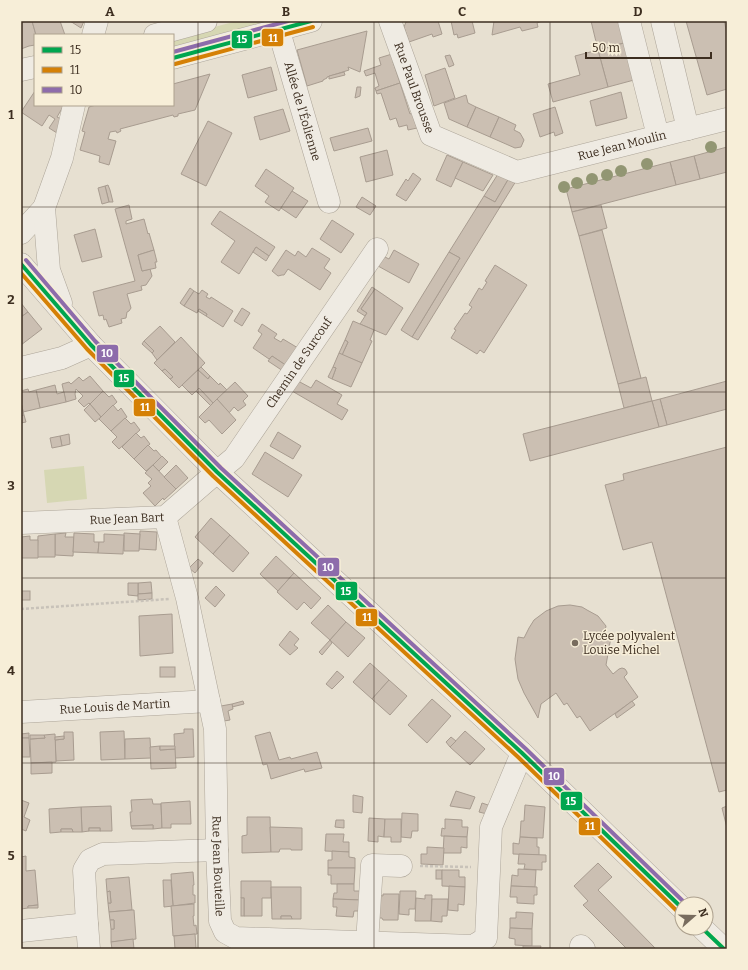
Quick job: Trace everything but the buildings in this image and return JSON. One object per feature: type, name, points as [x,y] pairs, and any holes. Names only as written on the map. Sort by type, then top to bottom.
[{"type":"street","points":[[93,34],[96,21]]},
{"type":"street","points":[[159,34],[206,21]]},
{"type":"street","points":[[174,58],[277,26],[311,21]]},
{"type":"street","name":"Rue Paul Brousse","points":[[390,21],[431,135],[517,172]]},
{"type":"street","points":[[629,21],[658,136]]},
{"type":"street","points":[[662,21],[688,129]]},
{"type":"street","name":"Allée de l'Éolienne","points":[[277,26],[329,202]]},
{"type":"street","points":[[21,70],[34,67]]},
{"type":"street","points":[[21,233],[44,208],[62,158],[74,106]]},
{"type":"street","name":"Rue Jean Moulin","points":[[517,172],[727,119]]},
{"type":"street","points":[[44,208],[49,270],[65,315]]},
{"type":"street","name":"Chemin de Surcouf","points":[[216,472],[234,458],[377,249]]},
{"type":"street","points":[[21,264],[91,344],[216,472],[522,753],[674,900]]},
{"type":"street","points":[[21,368],[62,358],[91,344]]},
{"type":"street","name":"Rue Jean Bart","points":[[21,523],[165,517],[216,472]]},
{"type":"street","name":"Rue Jean Bouteille","points":[[165,517],[187,598],[215,729],[220,922],[224,932],[236,938],[473,946],[486,938],[491,827],[522,753]]},
{"type":"street","name":"Rue Louis de Martin","points":[[21,712],[209,701]]},
{"type":"street","points":[[89,949],[84,870],[90,860],[103,854],[217,850]]},
{"type":"street","points":[[368,942],[372,865],[401,866]]},
{"type":"street","points":[[21,931],[87,924]]},
{"type":"street","points":[[710,936],[724,949]]},
{"type":"path","points":[[21,609],[187,598]]},
{"type":"path","points":[[401,866],[488,868]]},
{"type":"green space","points":[[237,21],[263,21],[262,24],[174,49],[174,38]]},
{"type":"green space","points":[[84,466],[87,499],[47,503],[44,470]]},
{"type":"transit line","name":"10","points":[[174,52],[288,21]]},
{"type":"transit line","name":"15","points":[[174,58],[311,21]]},
{"type":"transit line","name":"11","points":[[175,64],[313,27]]},
{"type":"transit line","name":"10","points":[[26,260],[95,341],[221,468],[526,749],[678,896]]},
{"type":"transit line","name":"15","points":[[21,264],[91,345],[217,472],[522,753],[674,900]]},
{"type":"transit line","name":"11","points":[[21,273],[87,349],[213,476],[518,757],[674,908]]},
{"type":"transit line","name":"15","points":[[710,936],[724,949]]},
{"type":"place","name":"Lycée polyvalent Louise Michel","points":[[575,643]]}]
